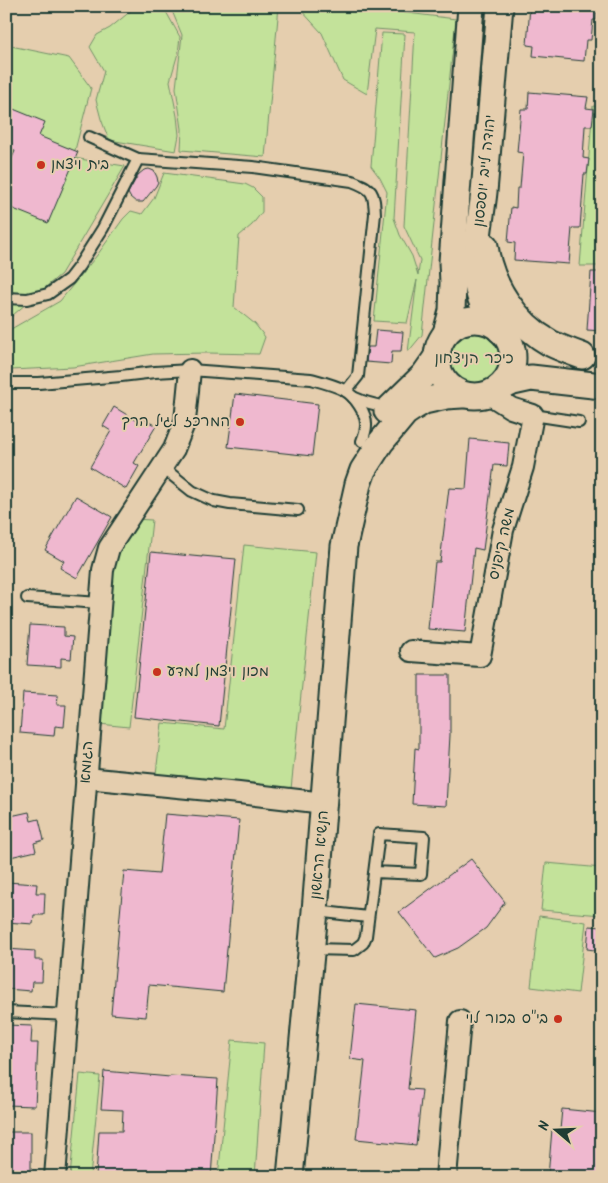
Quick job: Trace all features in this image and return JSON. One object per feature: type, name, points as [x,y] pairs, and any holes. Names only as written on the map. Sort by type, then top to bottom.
[{"type":"street","name":"יהודה לייב יוספסון","points":[[446,334],[452,311],[454,221],[471,6]]},
{"type":"street","name":"יהודה לייב יוספסון","points":[[500,6],[481,219],[476,255],[477,284],[484,308],[503,333]]},
{"type":"street","points":[[481,219],[485,252],[490,268],[503,298],[515,313],[541,337],[560,348],[592,356]]},
{"type":"street","points":[[592,356],[535,353],[522,348],[487,322],[472,320],[458,324],[446,334],[439,345],[436,358],[442,378],[448,386],[462,395],[476,396],[492,392],[513,382],[531,378],[602,386]]},
{"type":"street","points":[[492,392],[504,382],[512,368],[512,352],[503,333]]},
{"type":"street","name":"הנשיא הראשון","points":[[346,534],[347,485],[349,469],[354,455],[362,441],[385,413],[424,375],[436,358]]},
{"type":"street","name":"הגומא","points":[[55,1177],[103,570],[109,548],[174,450],[186,421],[190,370]]},
{"type":"street","points":[[492,392],[511,408],[533,415]]},
{"type":"street","name":"הנשיא הראשון","points":[[290,1177],[312,949],[346,534],[363,470],[381,442],[405,413],[424,401],[446,396],[462,395]]},
{"type":"street","name":"משה קיפניס","points":[[411,651],[480,656],[503,530],[523,467],[533,415]]},
{"type":"street","points":[[86,778],[324,803]]},
{"type":"street","points":[[446,1177],[460,1020]]},
{"type":"lane","points":[[89,137],[138,159],[253,167],[352,181],[365,186],[372,193],[375,214],[358,376],[348,393]]},
{"type":"lane","points":[[6,298],[27,299],[48,294],[69,279],[103,228],[138,159]]},
{"type":"lane","points":[[6,383],[39,383],[190,370],[311,379],[323,382],[362,401],[387,407],[407,392]]},
{"type":"lane","points":[[348,393],[360,406],[364,415],[366,425],[362,441]]},
{"type":"lane","points":[[533,415],[579,422]]},
{"type":"lane","points":[[162,467],[192,491],[214,502],[298,510]]},
{"type":"lane","points":[[28,598],[100,603]]},
{"type":"lane","points":[[312,949],[354,950],[363,943],[366,936],[368,917],[379,834],[424,837],[421,874],[374,872]]},
{"type":"lane","points":[[315,911],[368,917]]},
{"type":"lane","points":[[6,1012],[68,1015]]},
{"type":"green space","points":[[142,6],[160,6],[164,8],[180,37],[178,53],[170,81],[179,135],[176,151],[109,140],[96,100],[104,71],[90,47],[97,35],[110,28],[132,10]]},
{"type":"green space","points":[[170,6],[279,6],[265,157],[181,150],[182,129],[176,88],[182,35]]},
{"type":"green space","points":[[301,6],[350,6],[456,19],[422,335],[408,352],[417,280],[407,323],[374,321],[387,192],[371,166],[382,33],[405,34],[394,218],[400,235],[412,256],[418,275],[420,260],[404,226],[415,32],[375,29],[367,94],[343,80],[322,33],[300,9]]},
{"type":"green space","points":[[6,45],[69,58],[91,88],[73,158],[125,166],[61,274],[6,321]]},
{"type":"green space","points":[[593,106],[602,107],[602,266],[580,266]]},
{"type":"green space","points":[[164,173],[245,184],[253,188],[262,197],[262,212],[252,225],[239,236],[234,307],[255,324],[265,337],[259,354],[153,354],[73,367],[11,370],[6,349],[11,329],[60,301],[123,219],[131,211],[142,214],[154,198]]},
{"type":"green space","name":"כיכר הניצחון","points":[[474,329],[491,334],[499,342],[504,359],[499,376],[491,384],[474,389],[457,384],[449,376],[444,359],[449,342],[457,334]]},
{"type":"green space","points":[[133,519],[152,520],[129,727],[89,723],[108,558]]},
{"type":"green space","points":[[244,545],[316,552],[291,789],[156,774],[162,723],[224,729]]},
{"type":"green space","points":[[546,863],[602,868],[602,915],[541,910]]},
{"type":"green space","points":[[539,916],[586,922],[578,993],[531,987]]},
{"type":"green space","points":[[232,1040],[264,1043],[255,1177],[218,1177]]},
{"type":"green space","points":[[80,1074],[100,1076],[90,1177],[70,1177]]},
{"type":"building","points":[[530,6],[597,6],[596,20],[593,20],[591,40],[586,40],[584,61],[533,56],[534,46],[527,45]]},
{"type":"building","points":[[529,92],[588,97],[586,108],[594,109],[592,126],[585,126],[583,158],[589,159],[587,174],[584,174],[580,228],[572,228],[569,264],[514,260],[515,243],[508,242],[511,207],[516,208],[517,188],[520,188],[523,153],[517,152],[521,109],[528,109]]},
{"type":"building","name":"בית ויצמן","points":[[6,106],[45,122],[39,136],[78,152],[48,223],[6,206],[6,172],[15,151],[6,148]]},
{"type":"building","points":[[144,170],[154,171],[158,182],[143,202],[136,202],[128,193],[138,175]]},
{"type":"building","points":[[591,272],[602,272],[602,331],[587,330]]},
{"type":"building","points":[[376,330],[403,332],[401,351],[392,351],[391,364],[366,362],[368,347],[374,347]]},
{"type":"building","points":[[235,394],[318,404],[312,456],[228,447]]},
{"type":"building","points":[[114,407],[139,422],[142,418],[156,426],[134,463],[139,466],[126,489],[90,467],[111,431],[103,426]]},
{"type":"building","points":[[470,439],[509,443],[507,466],[494,465],[483,550],[474,548],[465,632],[428,629],[435,562],[440,562],[449,488],[466,489]]},
{"type":"building","points":[[76,496],[112,517],[77,578],[60,568],[64,561],[45,550]]},
{"type":"building","points":[[151,552],[236,559],[219,726],[134,717]]},
{"type":"building","points":[[30,625],[64,627],[64,636],[73,637],[71,659],[61,658],[61,667],[27,665]]},
{"type":"building","points":[[419,675],[450,675],[450,735],[446,806],[412,804],[415,748],[419,749]]},
{"type":"building","points":[[23,693],[58,695],[57,705],[66,705],[64,727],[55,726],[54,736],[20,733]]},
{"type":"building","points":[[29,812],[31,821],[39,819],[44,840],[34,843],[36,851],[6,858],[6,817]]},
{"type":"building","points":[[165,814],[239,820],[223,992],[149,985],[146,1017],[111,1014],[124,871],[159,874]]},
{"type":"building","points":[[471,859],[505,902],[486,928],[458,948],[435,958],[399,912]]},
{"type":"building","points":[[6,882],[37,884],[36,893],[45,893],[44,915],[34,915],[33,924],[6,922]]},
{"type":"building","points":[[589,926],[602,927],[602,951],[587,949]]},
{"type":"building","points":[[6,949],[35,951],[35,960],[43,960],[42,982],[32,982],[31,991],[6,989]]},
{"type":"building","points":[[356,1004],[416,1010],[408,1089],[422,1090],[416,1145],[356,1139],[365,1061],[350,1059]]},
{"type":"building","points":[[6,1025],[32,1026],[31,1043],[38,1043],[35,1106],[6,1105]]},
{"type":"building","points":[[104,1071],[218,1079],[211,1177],[96,1177],[99,1131],[122,1131],[123,1110],[101,1109]]},
{"type":"building","points":[[562,1109],[602,1113],[602,1177],[548,1177],[552,1129],[560,1130]]},
{"type":"building","points":[[6,1132],[31,1132],[31,1177],[6,1177]]},
{"type":"place","name":"בית ויצמן","points":[[41,165]]},
{"type":"place","name":"המרכז לגיל הרך","points":[[240,422]]},
{"type":"place","name":"מכון ויצמן למדע","points":[[157,672]]},
{"type":"place","name":"בי\"ס בכור לוי","points":[[558,1019]]}]
